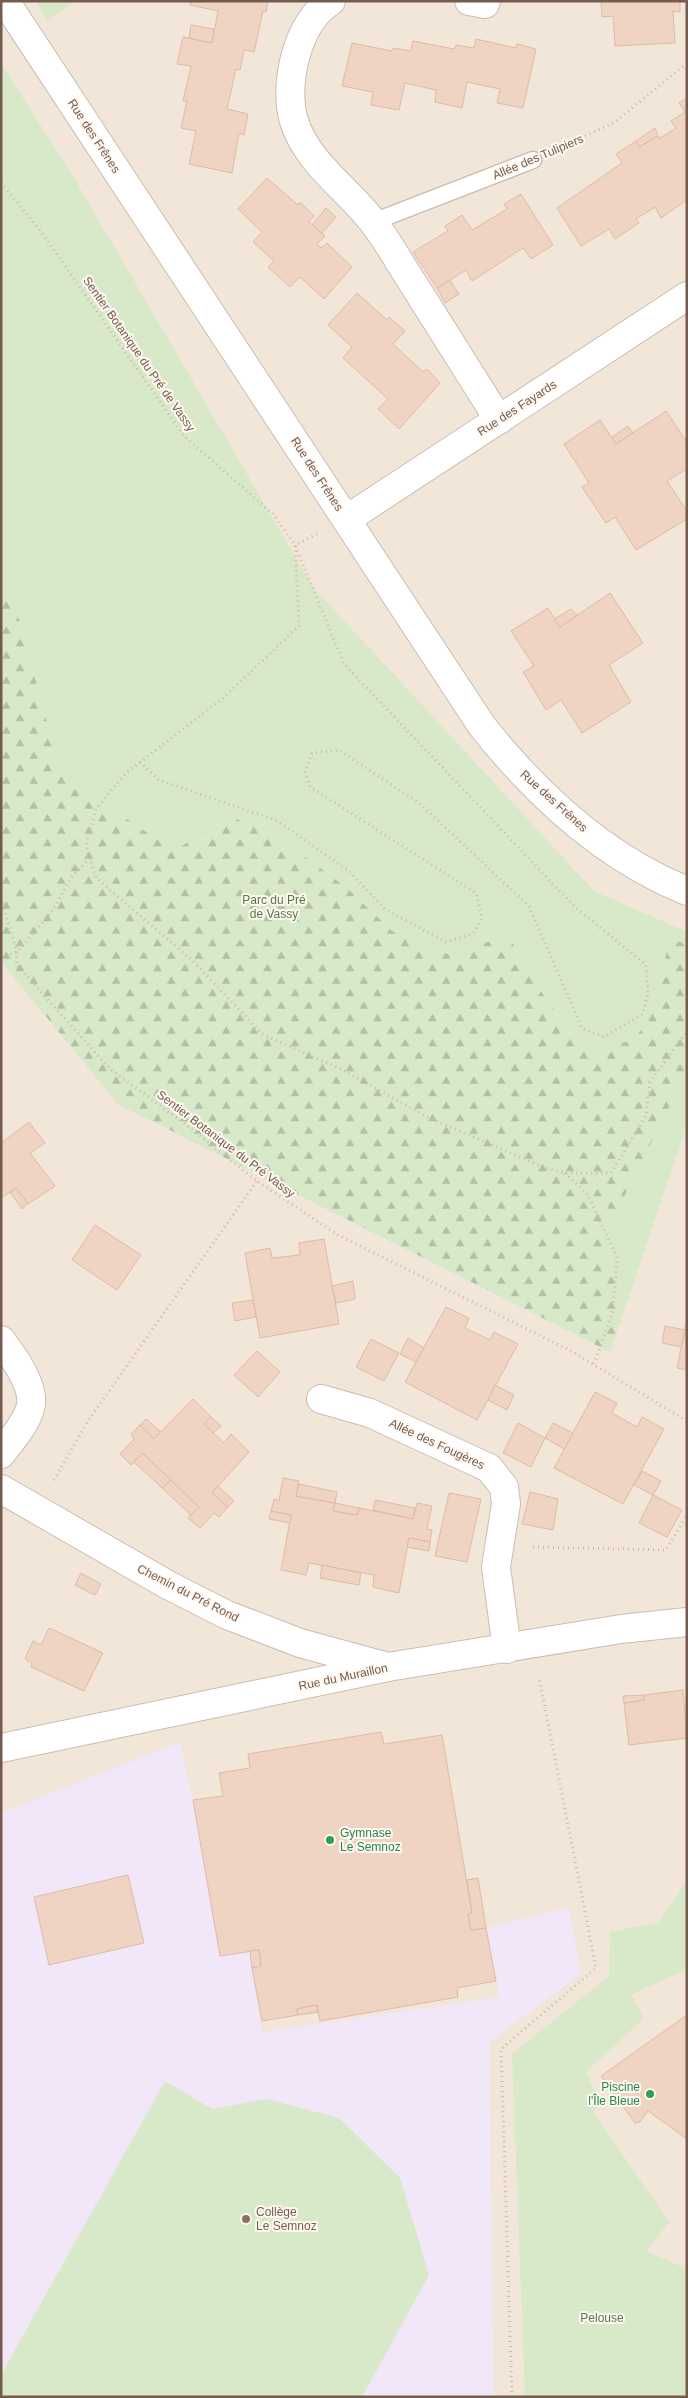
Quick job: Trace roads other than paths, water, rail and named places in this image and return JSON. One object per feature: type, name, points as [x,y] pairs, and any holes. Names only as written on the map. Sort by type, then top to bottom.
[{"type":"street","name":"Rue des Frênes","points":[[4,1],[482,726],[507,757],[537,789],[602,844],[641,868],[687,891]]},
{"type":"street","points":[[331,1],[308,26],[296,53],[290,84],[294,120],[304,144],[373,222],[499,420]]},
{"type":"street","points":[[469,1],[486,4],[486,1]]},
{"type":"street","name":"Rue des Fayards","points":[[347,519],[687,296]]},
{"type":"street","points":[[1,1340],[17,1362],[31,1391],[31,1408],[1,1454]]},
{"type":"street","name":"Allée des Fougères","points":[[321,1399],[370,1413],[489,1468],[504,1487],[506,1504],[496,1567],[507,1649]]},
{"type":"street","name":"Chemin du Pré Rond","points":[[1,1489],[36,1511],[168,1585],[227,1615],[300,1643],[388,1667]]},
{"type":"street","name":"Rue du Muraillon","points":[[1,1748],[388,1667],[622,1629],[687,1622]]},
{"type":"lane","name":"Allée des Tulipiers","points":[[373,222],[533,160]]},
{"type":"place","name":"Gymnase Le Semnoz","points":[[330,1840]]},
{"type":"place","name":"Piscine l'Île Bleue","points":[[650,2094]]},
{"type":"place","name":"Collège Le Semnoz","points":[[246,2219]]},
{"type":"park label","name":"Parc du Pré de Vassy","points":[[274,907]]},
{"type":"park label","name":"Pelouse","points":[[602,2318]]}]
